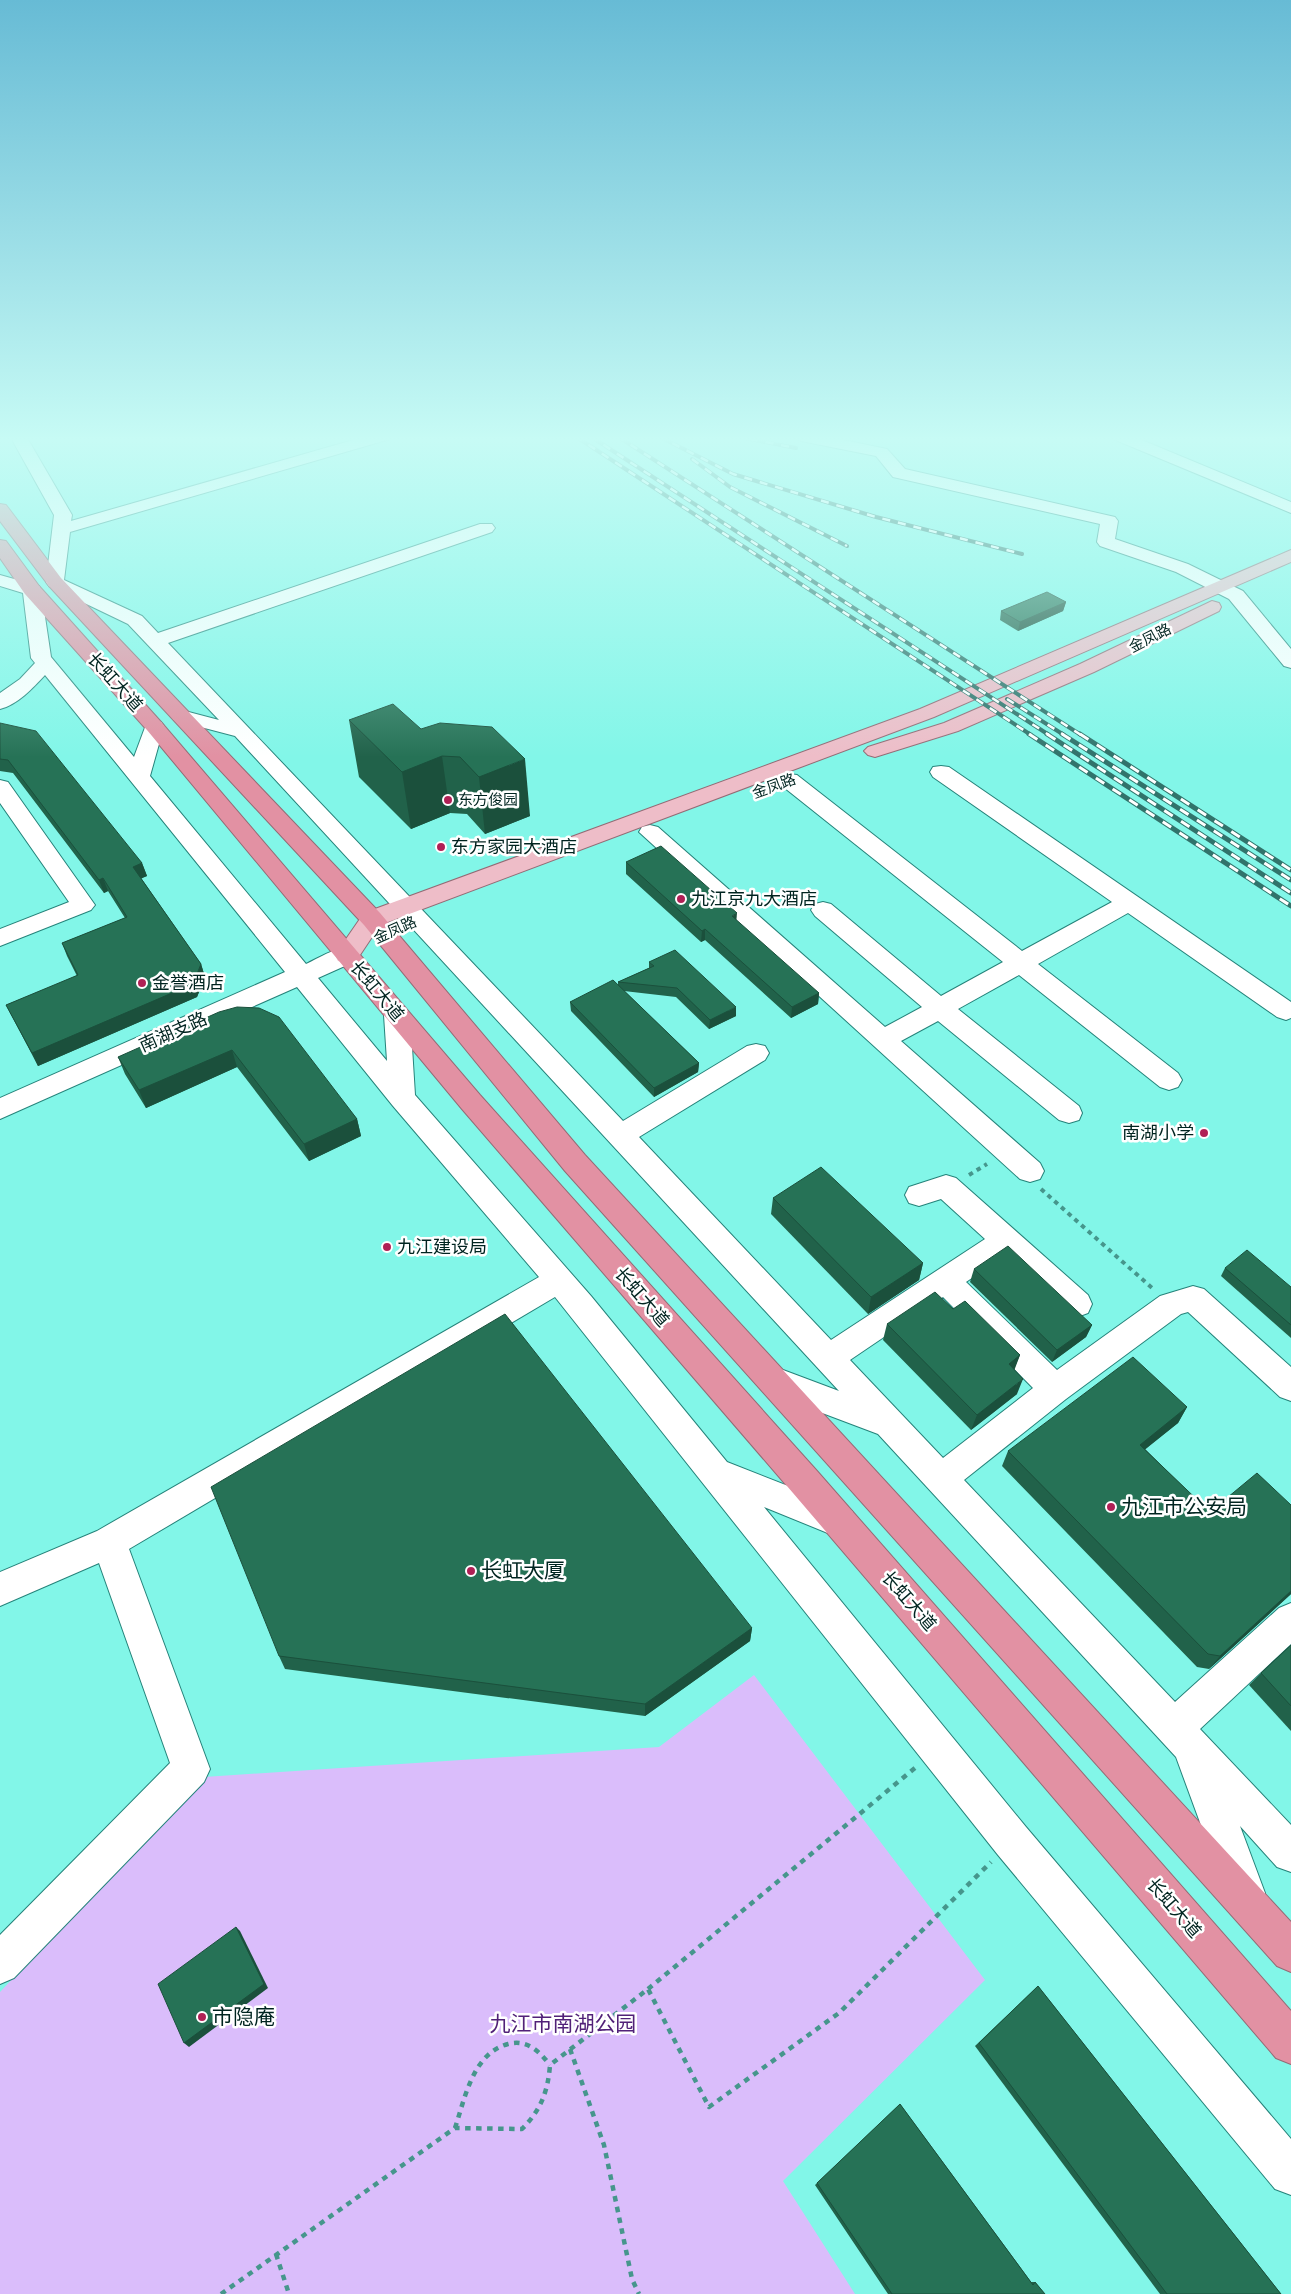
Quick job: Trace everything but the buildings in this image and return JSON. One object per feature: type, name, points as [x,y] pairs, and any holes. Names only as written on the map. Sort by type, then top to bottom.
[{"type":"highway","name":"长虹大道","points":[[19,543],[43,586]]},
{"type":"highway","name":"长虹大道","points":[[0,545],[43,586],[168,721],[378,926],[575,1164],[775,1381],[1291,1952]]},
{"type":"highway","name":"长虹大道","points":[[168,721],[347,955],[397,1015],[477,1109],[840,1522],[1291,2043]]},
{"type":"main road","name":"金凤路","points":[[347,955],[378,926],[650,832],[789,780],[951,727],[1087,668],[1291,555]]},
{"type":"main road","name":"金凤路","points":[[412,914],[927,713],[1227,591],[1291,570]]},
{"type":"street","points":[[57,543],[43,586],[41,658],[300,975],[558,1281],[715,1472],[1012,1841],[1291,2173]]},
{"type":"street","points":[[154,641],[442,543]]},
{"type":"street","points":[[1109,543],[1182,568],[1227,591],[1291,662]]},
{"type":"street","points":[[0,580],[43,586],[135,620],[942,1478],[1291,1853]]},
{"type":"street","points":[[0,703],[27,683],[45,663]]},
{"type":"street","points":[[138,778],[168,721],[242,732]]},
{"type":"street","points":[[941,772],[1286,1011]]},
{"type":"street","points":[[789,780],[1019,964],[1169,1080]]},
{"type":"street","points":[[0,786],[11,820],[83,905],[0,938]]},
{"type":"street","points":[[650,832],[1006,1150],[1034,1179]]},
{"type":"street","points":[[883,1040],[1130,902]]},
{"type":"street","points":[[823,910],[939,1008],[1069,1113]]},
{"type":"street","name":"南湖支路","points":[[0,1109],[347,955]]},
{"type":"street","points":[[397,1015],[402,1098]]},
{"type":"street","points":[[619,1136],[756,1052]]},
{"type":"street","points":[[918,1195],[946,1186],[1077,1304]]},
{"type":"street","points":[[828,1358],[1006,1240]]},
{"type":"street","points":[[945,1280],[1055,1389]]},
{"type":"street","points":[[0,1590],[109,1542],[558,1281]]},
{"type":"street","points":[[942,1478],[1055,1389],[1171,1305],[1193,1298],[1291,1387]]},
{"type":"street","points":[[775,1381],[891,1425]]},
{"type":"street","points":[[715,1472],[840,1522]]},
{"type":"street","points":[[0,1964],[191,1770],[109,1542]]},
{"type":"street","points":[[1182,1736],[1291,1620]]},
{"type":"street","points":[[1182,1736],[1250,1906]]},
{"type":"path","points":[[949,1189],[1006,1150]]},
{"type":"path","points":[[1034,1179],[1171,1305]]},
{"type":"path","points":[[550,2065],[648,1989],[938,1749]]},
{"type":"path","points":[[648,1989],[709,2107],[839,2013],[1012,1841]]},
{"type":"path","points":[[221,2294],[455,2128],[479,2065],[491,2051],[503,2045],[518,2042],[529,2045],[540,2052],[550,2065],[549,2083],[544,2102],[536,2116],[522,2128],[455,2128]]},
{"type":"path","points":[[570,2049],[604,2144],[632,2279],[639,2294]]},
{"type":"path","points":[[276,2254],[289,2294]]},
{"type":"green space","name":"九江市南湖公园","points":[[754,1675],[985,1980],[783,2181],[855,2294],[0,2294],[0,1992],[204,1777],[659,1747]]},
{"type":"railway","points":[[738,543],[1031,735]]},
{"type":"railway","points":[[754,543],[1049,735]]},
{"type":"railway","points":[[783,543],[1081,735]]},
{"type":"railway","points":[[841,543],[847,546]]},
{"type":"railway","points":[[979,543],[1022,554]]},
{"type":"railway","points":[[1007,699],[1064,735]]},
{"type":"railway","points":[[1029,734],[1291,906]]},
{"type":"railway","points":[[1047,734],[1291,893]]},
{"type":"railway","points":[[1062,734],[1291,880]]},
{"type":"railway","points":[[1080,734],[1291,870]]},
{"type":"place","name":"东方俊园","points":[[448,800]]},
{"type":"place","name":"东方家园大酒店","points":[[441,847]]},
{"type":"place","name":"九江京九大酒店","points":[[681,899]]},
{"type":"place","name":"金誉酒店","points":[[142,983]]},
{"type":"place","name":"南湖小学","points":[[1204,1133]]},
{"type":"place","name":"九江建设局","points":[[387,1247]]},
{"type":"place","name":"九江市公安局","points":[[1111,1507]]},
{"type":"place","name":"长虹大厦","points":[[471,1571]]},
{"type":"place","name":"市隐庵","points":[[202,2017]]}]
